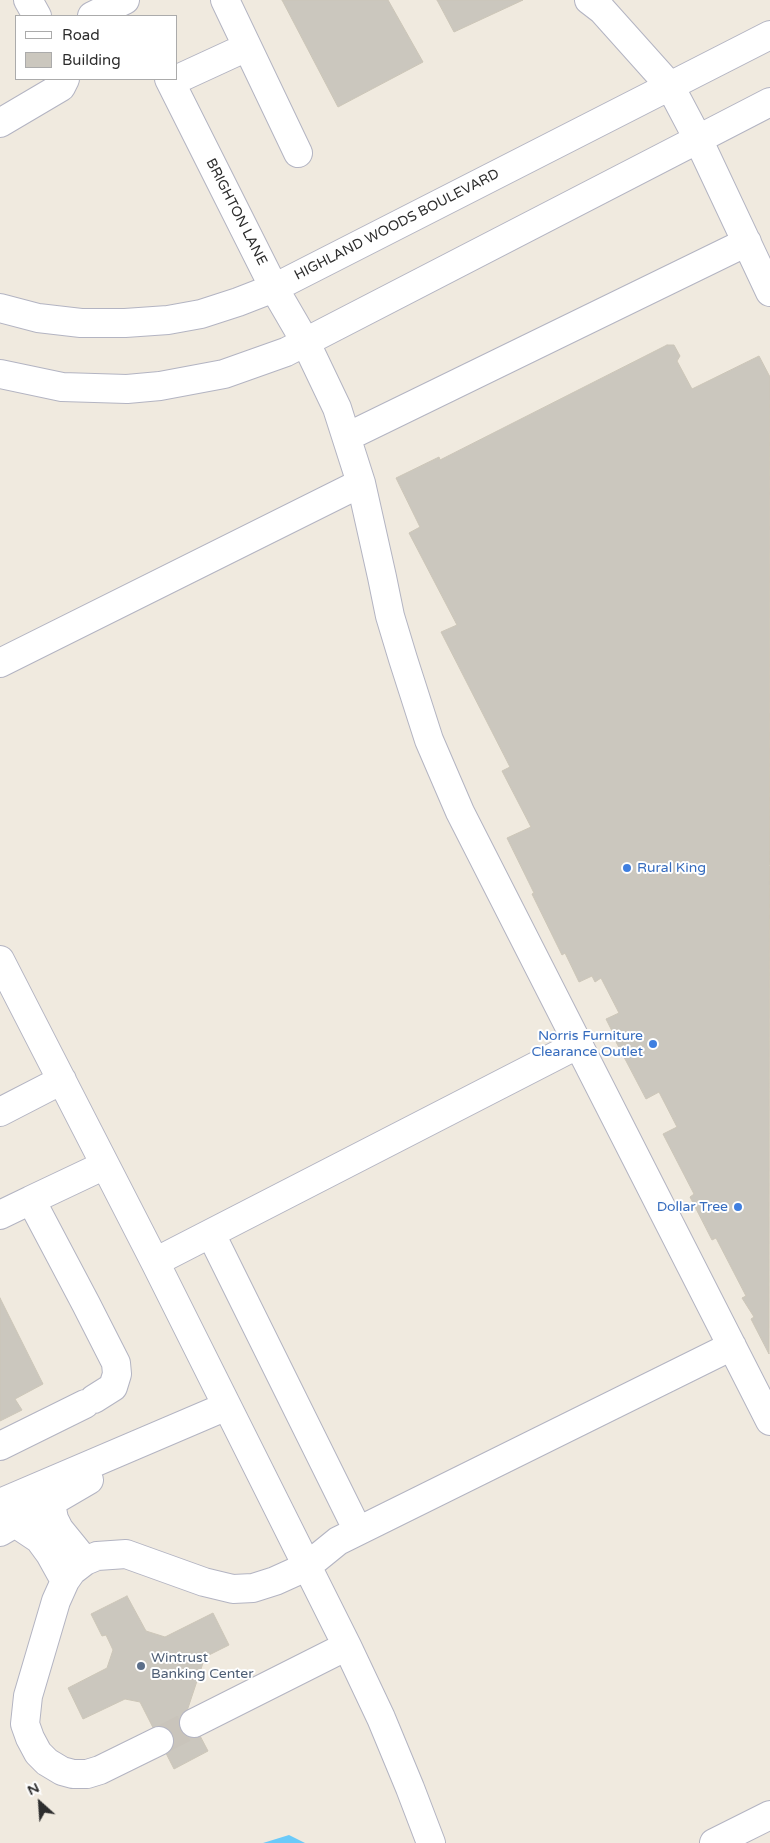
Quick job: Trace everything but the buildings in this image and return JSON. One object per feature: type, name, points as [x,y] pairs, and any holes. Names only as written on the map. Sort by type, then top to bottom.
[{"type":"street","points":[[28,0],[36,15]]},
{"type":"street","points":[[94,15],[125,0]]},
{"type":"street","points":[[130,0],[138,15]]},
{"type":"street","points":[[225,0],[298,153]]},
{"type":"street","points":[[589,0],[602,10],[670,86],[698,139],[770,292]]},
{"type":"street","name":"HIGHLAND WOODS BOULEVARD","points":[[0,308],[38,318],[81,323],[125,323],[159,321],[201,314],[238,302],[274,288],[770,35]]},
{"type":"street","points":[[178,76],[247,46]]},
{"type":"street","points":[[0,123],[62,87],[65,80]]},
{"type":"street","name":"BRIGHTON LANE","points":[[170,80],[274,288],[306,343],[337,408],[361,483],[390,616],[429,740],[460,812],[770,1421]]},
{"type":"street","points":[[0,374],[30,382],[86,388],[127,389],[160,386],[224,374],[306,343],[770,102]]},
{"type":"street","points":[[347,437],[747,242]]},
{"type":"street","points":[[0,663],[361,483]]},
{"type":"street","points":[[0,960],[155,1262],[347,1646],[381,1718],[431,1843]]},
{"type":"street","points":[[155,1262],[579,1044]]},
{"type":"street","points":[[0,1112],[62,1080]]},
{"type":"street","points":[[0,1215],[105,1165]]},
{"type":"street","points":[[0,1446],[90,1402],[113,1387],[117,1374],[116,1363],[31,1200]]},
{"type":"street","points":[[211,1234],[358,1531]]},
{"type":"street","points":[[159,1740],[100,1770],[86,1774],[73,1774],[62,1771],[47,1762],[38,1753],[25,1724],[28,1696],[56,1601],[72,1570],[84,1561],[97,1556],[126,1554],[204,1582],[233,1589],[253,1588],[275,1581],[306,1567],[338,1541],[732,1346]]},
{"type":"street","points":[[5,1520],[161,1436],[227,1406]]},
{"type":"street","points":[[5,1520],[51,1504],[161,1436]]},
{"type":"street","points":[[51,1504],[54,1519],[59,1530],[84,1561]]},
{"type":"street","points":[[5,1520],[39,1539],[65,1581]]},
{"type":"street","points":[[194,1723],[347,1646]]},
{"type":"street","points":[[714,1843],[770,1815]]},
{"type":"water","points":[[289,1835],[305,1843],[263,1843]]},
{"type":"tunnel","points":[[159,1741],[194,1723]]},
{"type":"place","name":"Rural King","points":[[627,868]]},
{"type":"place","name":"Norris Furniture Clearance Outlet","points":[[653,1044]]},
{"type":"place","name":"Dollar Tree","points":[[738,1207]]},
{"type":"place","name":"Wintrust Banking Center","points":[[141,1666]]}]
